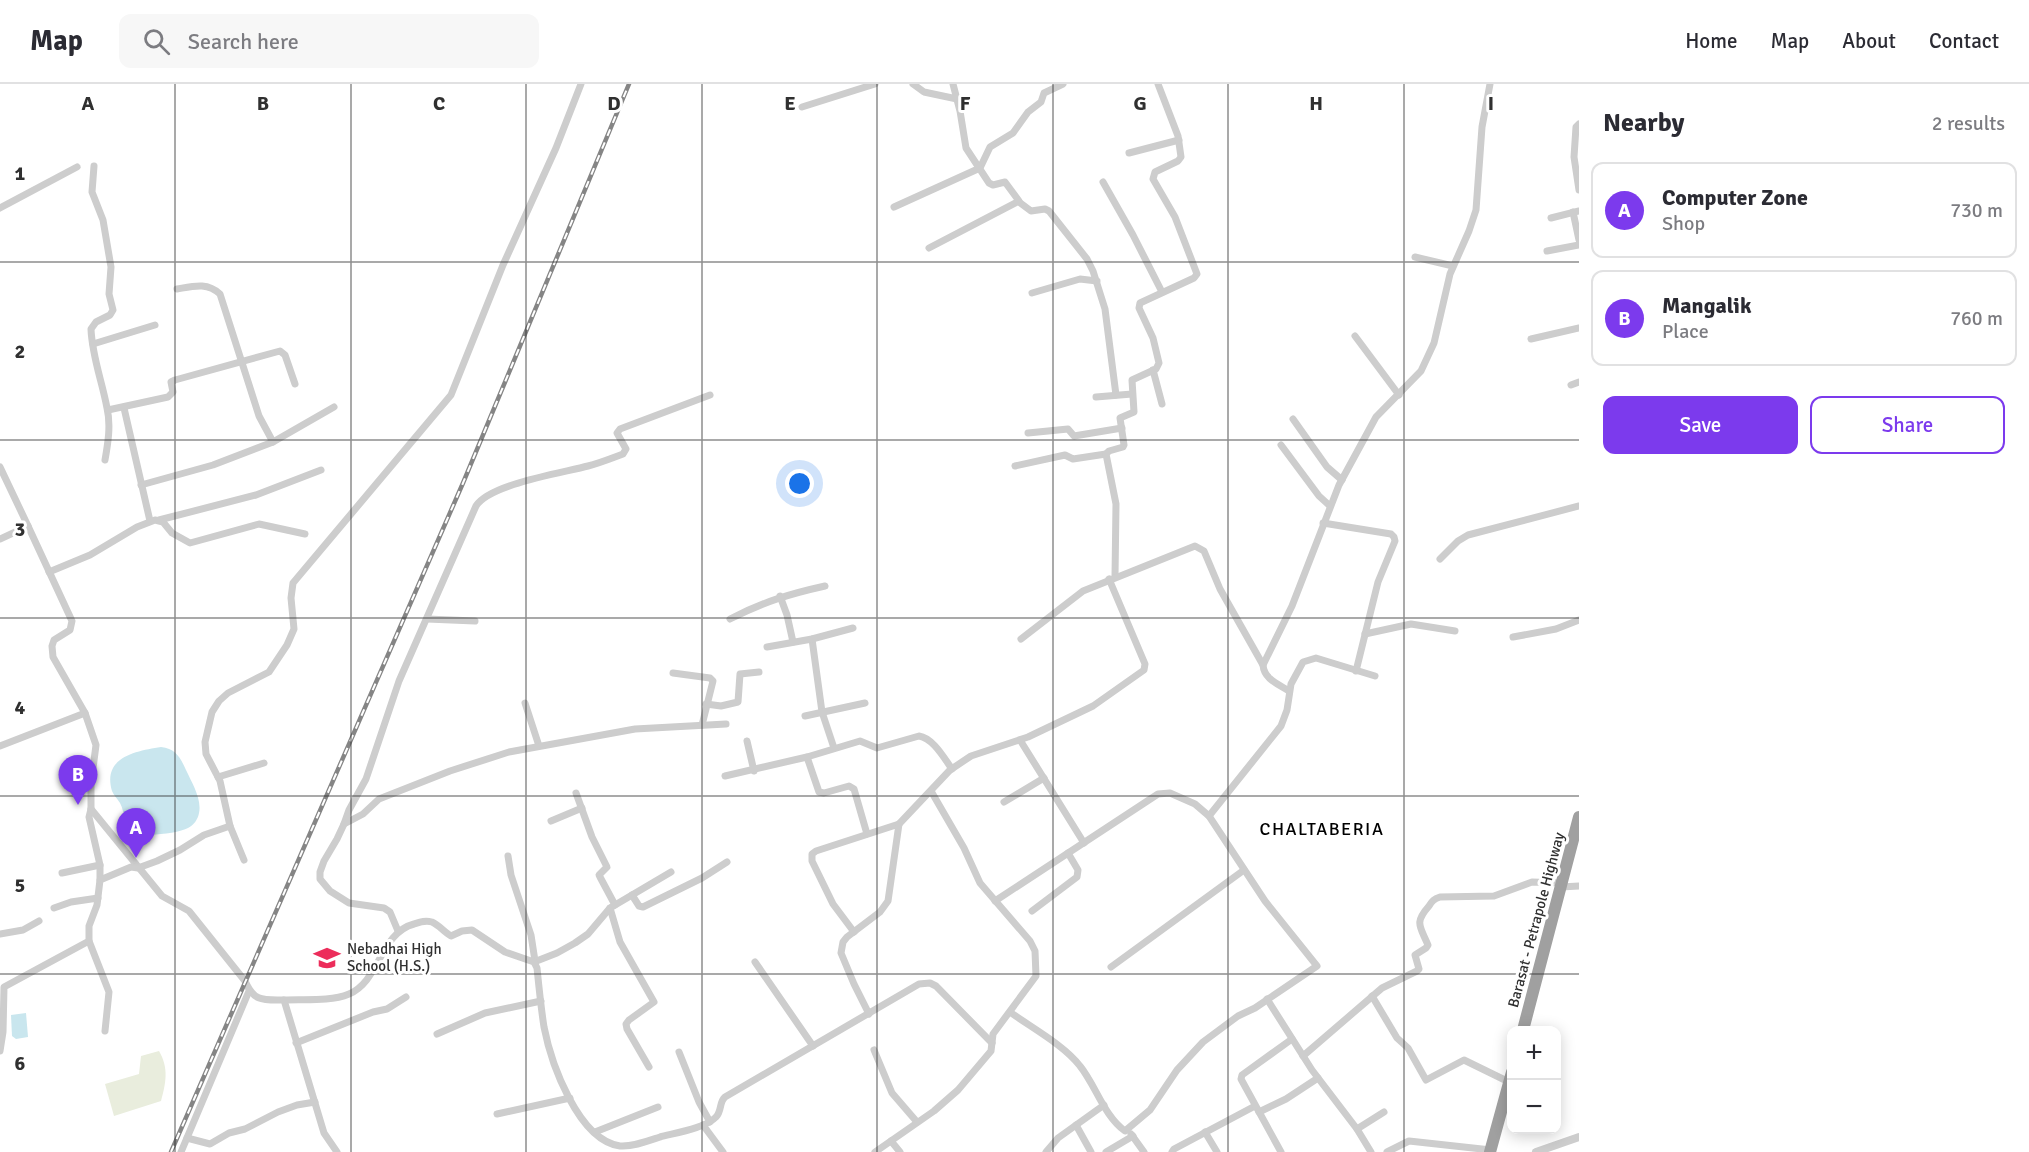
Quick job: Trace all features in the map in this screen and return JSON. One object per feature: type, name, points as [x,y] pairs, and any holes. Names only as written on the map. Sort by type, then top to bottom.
[{"type":"highway","name":"Barasat - Petrapole Highway","points":[[1524,1026],[1579,817]]},
{"type":"highway","points":[[1490,1151],[1509,1080]]},
{"type":"street","points":[[244,860],[230,826],[218,777],[206,754],[205,742],[215,706],[228,693],[268,672],[275,665],[294,629],[291,598],[293,583],[451,395],[503,265],[556,148],[581,84]]},
{"type":"street","points":[[802,107],[875,84]]},
{"type":"street","points":[[913,84],[924,92],[957,99]]},
{"type":"street","points":[[953,84],[965,144],[991,184],[1007,183],[1019,202],[1028,210],[1045,209],[1049,212],[1087,259],[1097,281],[1105,309],[1116,395]]},
{"type":"street","points":[[894,207],[980,168],[990,147],[1013,133],[1028,112],[1041,102],[1044,93],[1063,84]]},
{"type":"street","points":[[1015,466],[1065,455],[1073,459],[1106,454],[1123,447],[1121,416],[1134,412],[1132,380],[1154,370],[1159,363],[1150,330],[1139,308],[1140,303],[1194,278],[1197,274],[1175,218],[1153,179],[1153,174],[1159,169],[1180,160],[1181,157],[1179,140],[1158,84]]},
{"type":"street","points":[[1263,665],[1292,606],[1342,480],[1376,417],[1415,379],[1426,363],[1434,343],[1446,288],[1476,210],[1482,127],[1490,84]]},
{"type":"street","points":[[1579,124],[1576,127],[1574,150],[1579,190]]},
{"type":"street","points":[[1129,153],[1179,140]]},
{"type":"street","points":[[94,166],[92,192],[107,238],[111,267],[109,294],[113,310],[110,315],[93,324],[91,329],[96,366],[108,410],[105,460]]},
{"type":"street","points":[[0,208],[77,167]]},
{"type":"street","points":[[1103,182],[1162,292]]},
{"type":"street","points":[[929,248],[1019,202]]},
{"type":"street","points":[[1547,251],[1579,243],[1576,211],[1551,218]]},
{"type":"street","points":[[1415,257],[1453,266]]},
{"type":"street","points":[[1032,293],[1080,279],[1097,281]]},
{"type":"street","points":[[177,289],[209,286],[220,294],[259,416],[273,442]]},
{"type":"street","points":[[93,344],[155,324]]},
{"type":"street","points":[[1531,339],[1579,328]]},
{"type":"street","points":[[1355,336],[1399,395]]},
{"type":"street","points":[[108,410],[168,397],[172,394],[171,383],[175,380],[282,352],[295,384]]},
{"type":"street","points":[[1154,370],[1162,404]]},
{"type":"street","points":[[1571,385],[1579,382]]},
{"type":"street","points":[[1096,397],[1132,394]]},
{"type":"street","points":[[398,931],[390,912],[384,908],[349,903],[330,891],[320,879],[320,872],[338,839],[348,810],[366,779],[396,691],[476,506],[482,498],[512,486],[585,467],[623,454],[626,449],[617,433],[620,429],[710,395]]},
{"type":"street","points":[[141,484],[213,465],[273,442],[334,407]]},
{"type":"street","points":[[124,408],[150,521]]},
{"type":"street","points":[[1293,419],[1327,467],[1342,480]]},
{"type":"street","points":[[1028,433],[1068,429],[1074,436],[1122,428]]},
{"type":"street","points":[[1281,445],[1319,496],[1330,507]]},
{"type":"street","points":[[854,932],[832,904],[811,858],[816,851],[899,824],[952,769],[965,760],[985,750],[1020,740],[1093,706],[1144,670],[1145,664],[1112,578],[1117,509],[1106,454]]},
{"type":"street","points":[[0,467],[72,621],[70,630],[54,640],[53,657],[85,712],[96,745],[89,817],[100,865],[100,880],[98,898],[89,926],[88,941],[109,992],[105,1031]]},
{"type":"street","points":[[49,572],[90,555],[150,521],[256,495],[321,470]]},
{"type":"street","points":[[1440,559],[1468,535],[1579,506]]},
{"type":"street","points":[[159,520],[172,533],[190,543],[259,524],[305,534]]},
{"type":"street","points":[[1323,523],[1391,534],[1395,541],[1378,582],[1356,671]]},
{"type":"street","points":[[0,539],[28,526]]},
{"type":"street","points":[[1021,639],[1083,591],[1190,547],[1200,547],[1220,589],[1263,665],[1265,674],[1289,691]]},
{"type":"street","points":[[730,619],[780,596],[825,586]]},
{"type":"street","points":[[780,596],[788,615],[793,642]]},
{"type":"street","points":[[427,619],[475,621]]},
{"type":"street","points":[[1512,637],[1556,629],[1579,620]]},
{"type":"street","points":[[1365,634],[1411,624],[1455,631]]},
{"type":"street","points":[[767,647],[812,639],[853,628]]},
{"type":"street","points":[[812,639],[822,712],[834,748]]},
{"type":"street","points":[[1209,816],[1281,726],[1287,710],[1289,691],[1303,663],[1316,658],[1375,676]]},
{"type":"street","points":[[706,704],[721,706],[738,702],[740,674],[759,672]]},
{"type":"street","points":[[673,673],[710,678],[713,684],[702,725]]},
{"type":"street","points":[[525,703],[539,746]]},
{"type":"street","points":[[805,716],[866,703]]},
{"type":"street","points":[[0,746],[85,712]]},
{"type":"street","points":[[344,824],[363,814],[375,801],[500,755],[635,729],[726,724]]},
{"type":"street","points":[[725,776],[754,771],[860,741],[877,748],[922,736],[936,747],[952,769]]},
{"type":"street","points":[[1020,740],[1084,843]]},
{"type":"street","points":[[747,741],[754,771]]},
{"type":"street","points":[[807,757],[819,792],[824,793],[849,786],[854,789],[867,834]]},
{"type":"street","points":[[218,777],[264,763]]},
{"type":"street","points":[[1005,802],[1044,778]]},
{"type":"street","points":[[875,1152],[934,1111],[958,1090],[991,1051],[993,1034],[1036,976],[1035,951],[1030,940],[980,883],[964,848],[931,791]]},
{"type":"street","points":[[576,793],[592,837],[607,867],[599,874],[612,907],[620,942],[654,1002],[626,1024],[649,1067]]},
{"type":"street","points":[[995,901],[1158,794],[1170,793],[1195,804],[1209,816],[1265,901],[1317,966],[1253,1010],[1238,1016],[1203,1042],[1178,1070],[1154,1105],[1130,1132],[1106,1152]]},
{"type":"street","points":[[551,821],[582,808]]},
{"type":"street","points":[[91,809],[162,896],[189,911],[245,981],[249,991],[264,1000],[332,998],[350,994],[365,980],[398,931],[406,926],[425,921],[435,924],[451,936],[472,930],[505,952],[535,961],[566,949],[588,934],[612,907],[671,872]]},
{"type":"street","points":[[869,1014],[841,953],[843,942],[880,912],[888,901],[899,824]]},
{"type":"street","points":[[100,880],[131,867],[138,868],[180,850],[204,835],[230,826]]},
{"type":"street","points":[[1032,911],[1077,876],[1078,870],[1068,853]]},
{"type":"street","points":[[508,856],[511,875],[531,935],[552,1058],[570,1098],[586,1123],[605,1140],[622,1146],[637,1144],[707,1123],[719,1113],[725,1096],[919,984],[930,983],[936,986],[992,1043]]},
{"type":"street","points":[[632,895],[639,906],[643,907],[702,878],[727,862]]},
{"type":"street","points":[[63,873],[100,865]]},
{"type":"street","points":[[1111,967],[1244,870]]},
{"type":"street","points":[[1303,1056],[1372,996],[1389,984],[1418,971],[1415,956],[1428,946],[1419,919],[1435,899],[1497,896],[1532,882],[1579,886]]},
{"type":"street","points":[[54,908],[71,902],[98,898]]},
{"type":"street","points":[[0,933],[23,930],[39,921]]},
{"type":"street","points":[[0,1050],[3,1032],[2,984],[88,941]]},
{"type":"street","points":[[755,962],[813,1046]]},
{"type":"street","points":[[181,1152],[249,991]]},
{"type":"street","points":[[1372,996],[1397,1038],[1408,1048],[1426,1080],[1464,1060],[1507,1076]]},
{"type":"street","points":[[296,1043],[373,1012],[387,1009],[406,997]]},
{"type":"street","points":[[1267,999],[1292,1040],[1358,1129],[1371,1152]]},
{"type":"street","points":[[284,1000],[324,1133],[337,1152]]},
{"type":"street","points":[[437,1034],[485,1013],[541,1002]]},
{"type":"street","points":[[1010,1012],[1070,1055],[1087,1075],[1104,1105],[1123,1130],[1130,1132],[1144,1152]]},
{"type":"street","points":[[1281,1152],[1241,1082],[1241,1076],[1292,1040]]},
{"type":"street","points":[[874,1050],[892,1093],[917,1122]]},
{"type":"street","points":[[679,1052],[707,1123],[723,1152]]},
{"type":"street","points":[[1172,1152],[1204,1132],[1257,1109],[1282,1102],[1318,1078]]},
{"type":"street","points":[[497,1114],[570,1098]]},
{"type":"street","points":[[187,1138],[210,1144],[229,1133],[245,1129],[278,1112],[297,1105],[315,1102]]},
{"type":"street","points":[[1046,1152],[1055,1140],[1104,1105]]},
{"type":"street","points":[[595,1132],[658,1107]]},
{"type":"street","points":[[1358,1129],[1384,1112]]},
{"type":"street","points":[[1076,1125],[1091,1152]]},
{"type":"street","points":[[1204,1132],[1216,1152]]},
{"type":"street","points":[[1536,1152],[1579,1137]]},
{"type":"street","points":[[891,1140],[900,1152]]},
{"type":"street","points":[[1387,1152],[1409,1141],[1490,1151]]},
{"type":"green space","points":[[159,1051],[166,1076],[161,1101],[114,1116],[105,1084],[139,1074],[141,1056]]},
{"type":"water","points":[[161,747],[177,754],[182,761],[198,797],[199,813],[194,824],[184,830],[163,834],[143,834],[133,829],[126,820],[121,805],[112,791],[110,780],[112,770],[123,758]]},
{"type":"water","points":[[26,1013],[28,1037],[16,1039],[12,1036],[11,1015]]},
{"type":"railway","points":[[171,1152],[463,483],[629,84]]},
{"type":"place","name":"Mangalik","points":[[78,805]]},
{"type":"place","name":"Computer Zone","points":[[136,858]]},
{"type":"place","name":"Nebadhai High School (H.S.)","points":[[327,958]]},
{"type":"district","name":"CHALTABERIA","points":[[1322,829]]}]
